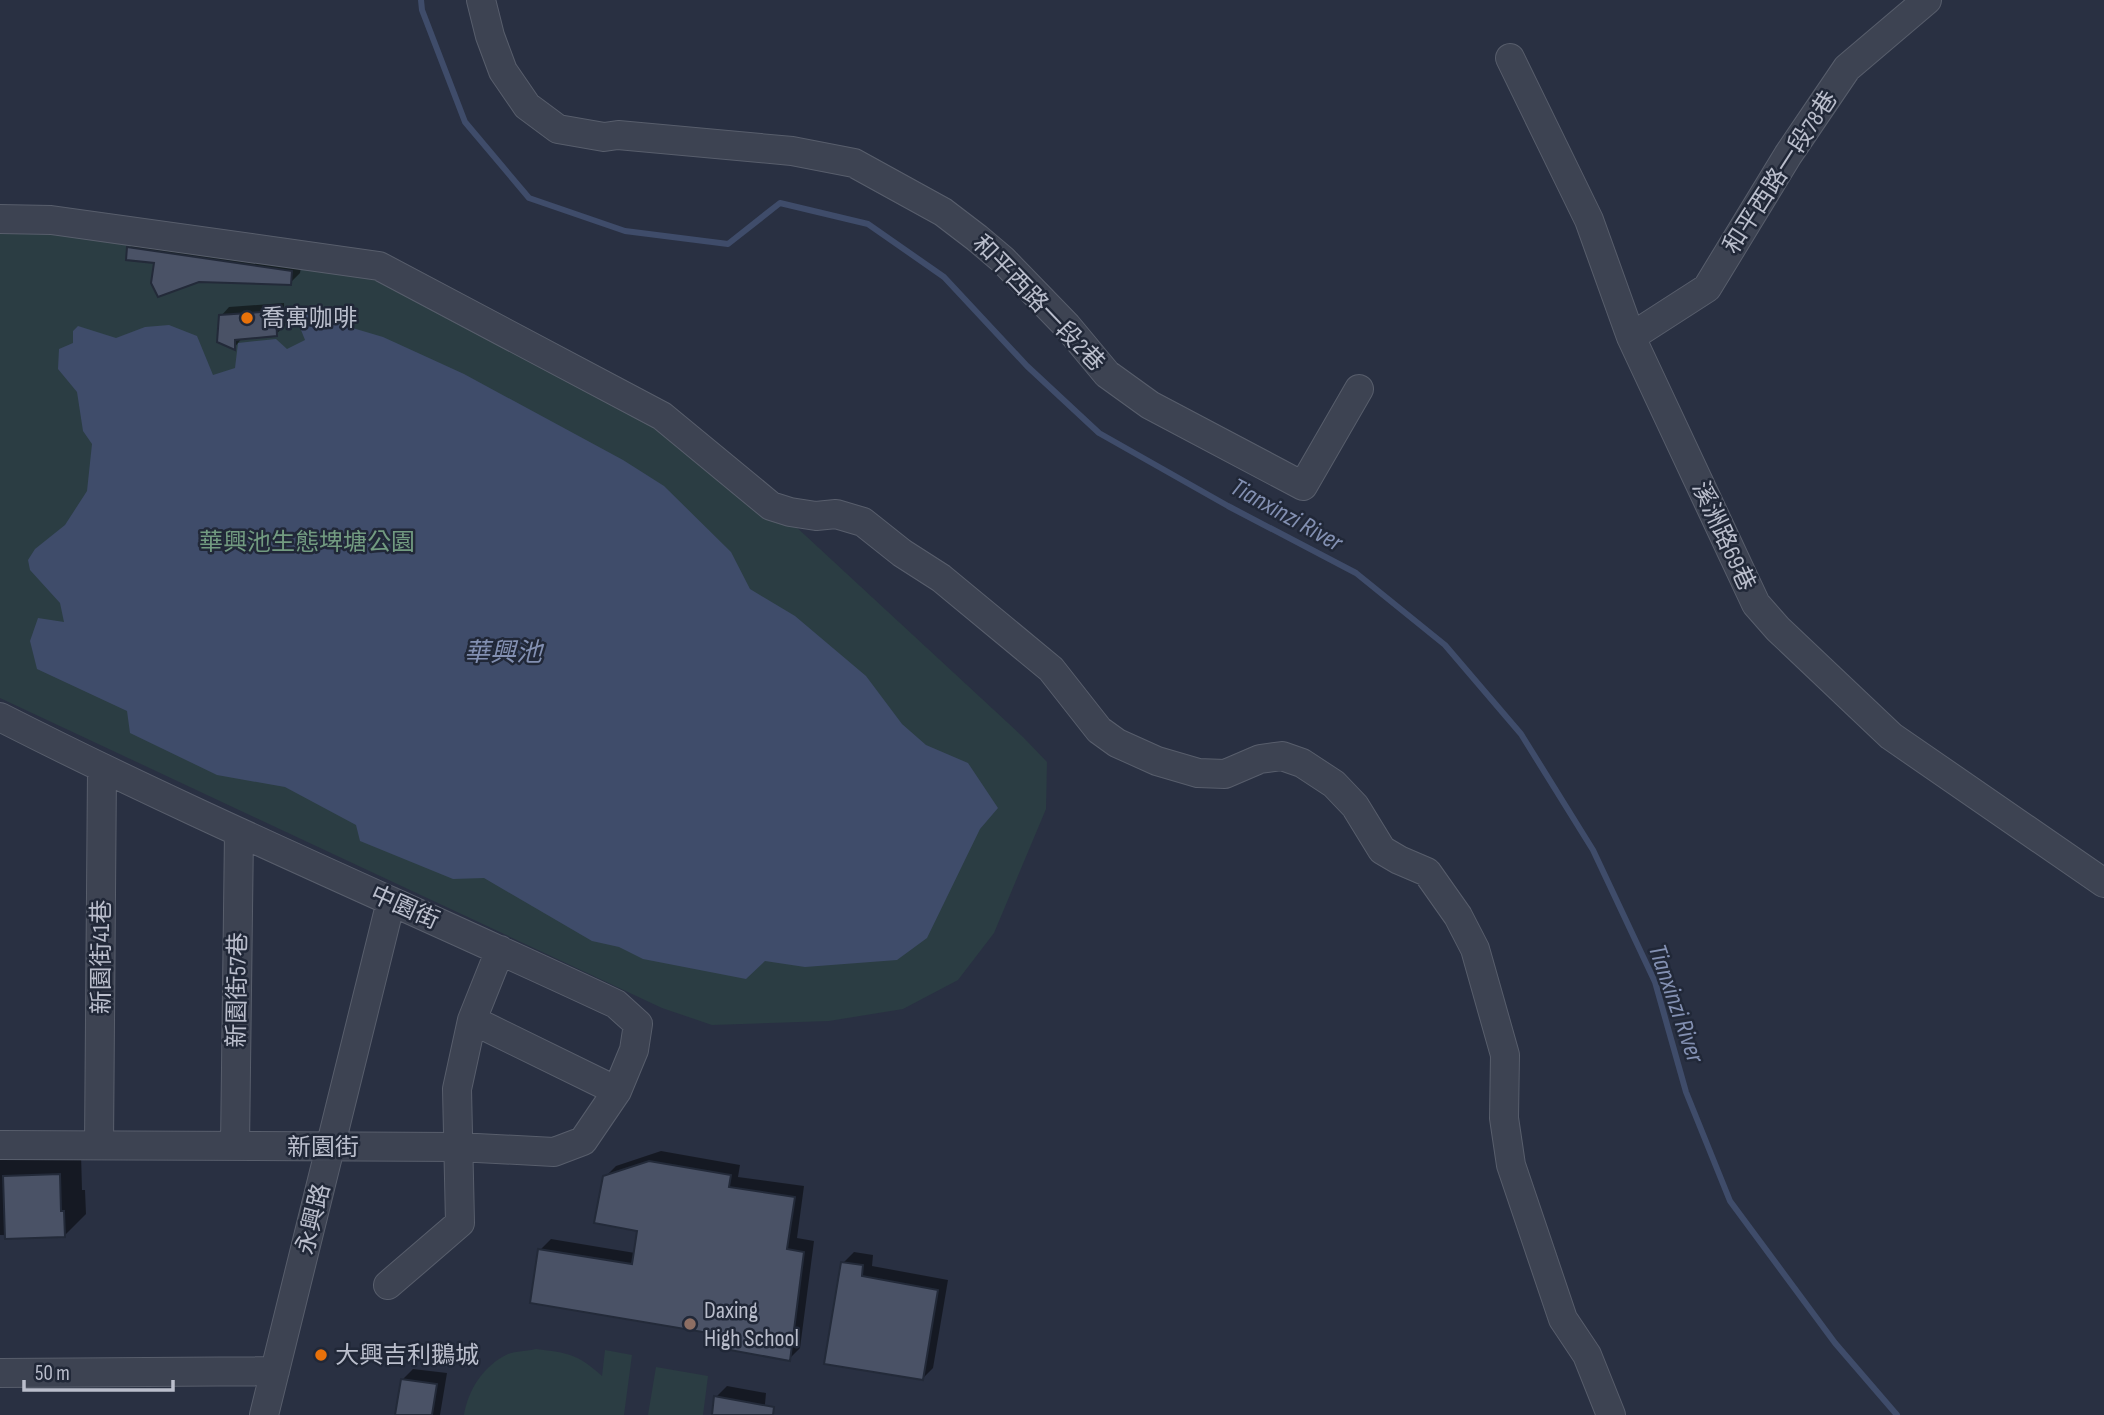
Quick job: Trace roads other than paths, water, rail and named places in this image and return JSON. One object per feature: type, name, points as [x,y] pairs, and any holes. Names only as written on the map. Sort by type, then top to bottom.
[{"type":"street","name":"和平西路一段2巷","points":[[481,0],[503,71],[527,106],[558,129],[604,137],[618,135],[792,151],[854,163],[943,212],[977,238],[1003,260],[1058,317],[1107,374],[1150,405],[1303,486],[1360,389]]},
{"type":"street","name":"和平西路一段78巷","points":[[1631,337],[1707,288],[1788,156],[1847,68],[1927,0]]},
{"type":"street","name":"溪洲路69巷","points":[[1510,58],[1589,220],[1631,337],[1756,604],[1778,629],[1891,736],[2104,883]]},
{"type":"street","points":[[0,219],[51,220],[379,265],[662,416],[771,506],[816,516],[836,514],[863,522],[902,553],[941,578],[1051,669],[1100,730],[1117,743],[1157,761],[1198,773],[1225,774],[1260,759],[1282,756],[1302,763],[1334,784],[1355,806],[1382,850],[1427,873],[1458,916],[1475,949],[1505,1055],[1504,1118],[1511,1165],[1563,1319],[1587,1355],[1611,1415]]},
{"type":"street","name":"中園街","points":[[0,717],[102,769],[239,833],[616,1004],[638,1024],[634,1050],[617,1091]]},
{"type":"street","name":"新園街41巷","points":[[99,1145],[102,769]]},
{"type":"street","name":"新園街57巷","points":[[235,1146],[239,833]]},
{"type":"street","name":"永興路","points":[[264,1415],[391,901]]},
{"type":"street","points":[[388,1284],[460,1223],[457,1088],[472,1020],[499,950]]},
{"type":"street","points":[[472,1020],[617,1091]]},
{"type":"street","name":"新園街","points":[[0,1145],[458,1147],[554,1152],[583,1142],[617,1091]]},
{"type":"street","points":[[0,1373],[275,1371]]},
{"type":"water","name":"華興池","points":[[302,313],[383,337],[464,374],[623,460],[664,486],[731,552],[750,589],[795,616],[866,676],[902,724],[926,745],[968,763],[998,808],[980,829],[927,938],[897,960],[805,967],[765,961],[746,979],[643,959],[619,947],[592,941],[484,878],[453,879],[360,841],[356,825],[285,787],[217,775],[130,733],[127,711],[37,669],[30,641],[38,618],[64,622],[60,603],[30,570],[28,560],[35,549],[65,525],[87,491],[92,444],[83,431],[77,392],[58,369],[59,349],[73,343],[73,331],[78,326],[116,338],[145,327],[169,325],[197,336],[213,375],[235,368],[238,343],[276,339],[287,349],[305,340],[295,315]]},
{"type":"waterway","name":"Tianxinzi River","points":[[421,0],[422,10],[465,122],[529,198],[625,231],[728,244],[780,203],[868,224],[944,277],[1027,366],[1099,433],[1228,506],[1356,573],[1445,645],[1521,734],[1593,850],[1655,982],[1686,1092],[1730,1201],[1835,1343],[1897,1415]]},
{"type":"place","name":"喬寓咖啡","points":[[247,318]]},
{"type":"place","name":"Daxing High School","points":[[690,1324]]},
{"type":"place","name":"大興吉利鵝城","points":[[321,1355]]},
{"type":"park label","name":"華興池生態埤塘公園","points":[[307,542]]}]
